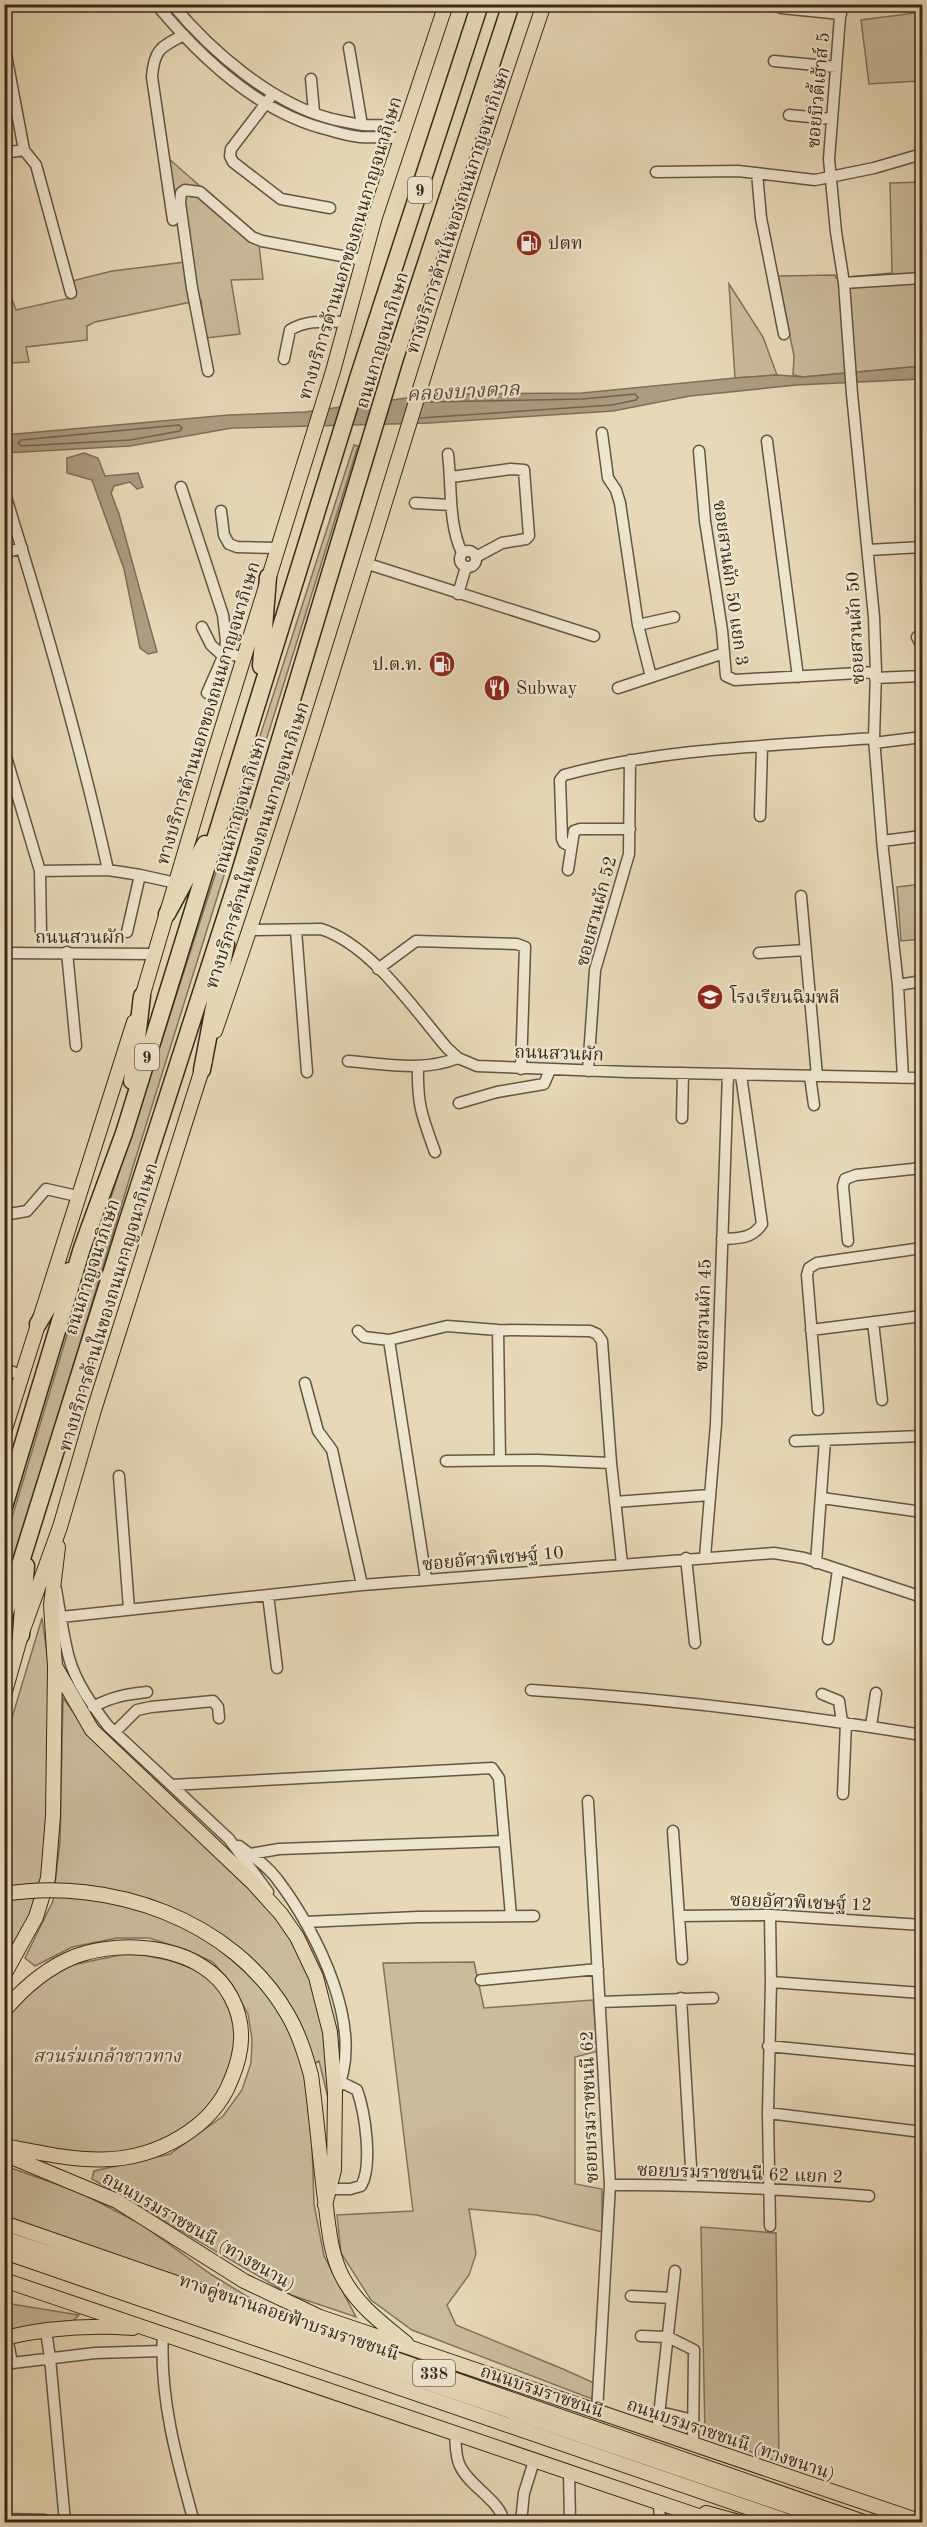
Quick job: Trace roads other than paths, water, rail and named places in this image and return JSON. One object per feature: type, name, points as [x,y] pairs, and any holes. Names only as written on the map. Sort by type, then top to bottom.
[{"type":"highway","name":"ถนนกาญจนาภิเษก","points":[[4,1507],[82,1248],[127,1124],[359,375],[480,4]]},
{"type":"highway","name":"ถนนกาญจนาภิเษก","points":[[4,1616],[240,872],[395,358],[511,4]]},
{"type":"highway","points":[[258,697],[268,578]]},
{"type":"highway","points":[[167,914],[224,809]]},
{"type":"highway","points":[[202,1070],[240,872]]},
{"type":"highway","points":[[127,1124],[142,996]]},
{"type":"highway","points":[[38,1324],[82,1248]]},
{"type":"highway","points":[[21,1635],[29,1533]]},
{"type":"main road","name":"ทางบริการด้านในของถนนกาญจนาภิเษก","points":[[4,1695],[21,1635],[60,1527],[202,1070],[250,930],[427,362],[544,4]]},
{"type":"main road","name":"ทางบริการด้านนอกของถนนกาญจนาภิเษก","points":[[5,1428],[156,954],[243,658],[333,371],[375,217],[445,6]]},
{"type":"main road","points":[[4,1975],[36,1917],[48,1878],[53,1816],[55,1666],[51,1624],[60,1527]]},
{"type":"main road","points":[[55,1666],[92,1730],[246,1876],[281,1914],[308,1958],[324,2004],[338,2088],[334,2170],[326,2205]]},
{"type":"main road","points":[[4,1894],[40,1890],[102,1894],[138,1903],[193,1925],[239,1958],[276,1997],[296,2031],[311,2075],[330,2241],[342,2278],[369,2312],[413,2349]]},
{"type":"main road","points":[[4,2011],[36,1979],[77,1956],[111,1948],[156,1950],[199,1965],[220,1981],[230,1995],[242,2029],[237,2066],[221,2102],[194,2129],[171,2143],[144,2155],[79,2159],[4,2146]]},
{"type":"main road","name":"ถนนบรมราชชนนี (ทางขนาน)","points":[[4,2154],[117,2201],[244,2281],[320,2317],[922,2522]]},
{"type":"main road","name":"ถนนบรมราชชนนี","points":[[4,2223],[865,2523]]},
{"type":"main road","name":"ทางคู่ขนานลอยฟ้าบรมราชชนนี","points":[[4,2238],[835,2523]]},
{"type":"main road","name":"ทางคู่ขนานลอยฟ้าบรมราชชนนี","points":[[4,2252],[790,2523]]},
{"type":"main road","name":"338","points":[[4,2258],[773,2523]]},
{"type":"main road","points":[[4,2280],[569,2473],[739,2523]]},
{"type":"main road","points":[[4,2290],[44,2294]]},
{"type":"main road","points":[[6,2337],[88,2327],[158,2331]]},
{"type":"main road","points":[[359,2331],[454,2380]]},
{"type":"main road","points":[[766,2470],[865,2523]]},
{"type":"main road","points":[[595,2481],[659,2503],[687,2518],[716,2523]]},
{"type":"street","points":[[156,4],[184,35],[243,87],[294,119],[326,130],[361,137],[392,137],[403,134],[394,125],[362,125],[300,108],[251,78],[222,54],[172,4]]},
{"type":"street","points":[[781,8],[841,9]]},
{"type":"street","name":"ซอยบิวตี้เฮ้าส์ 5","points":[[831,178],[829,159],[831,119],[841,9]]},
{"type":"street","points":[[173,220],[152,77],[153,60],[157,51],[184,35]]},
{"type":"street","points":[[4,44],[24,150],[36,165],[71,293]]},
{"type":"street","points":[[349,48],[362,125]]},
{"type":"street","points":[[774,62],[836,68]]},
{"type":"street","points":[[243,87],[251,78]]},
{"type":"street","points":[[311,79],[314,112]]},
{"type":"street","points":[[273,92],[231,149],[230,156],[233,162],[281,199],[330,208]]},
{"type":"street","points":[[789,115],[831,119]]},
{"type":"street","points":[[4,153],[24,150]]},
{"type":"street","points":[[656,172],[738,171],[815,180],[831,178],[922,154]]},
{"type":"street","points":[[757,173],[761,218],[784,334]]},
{"type":"street","name":"ซอยสวนผัก 50","points":[[831,178],[844,283],[852,394],[868,550],[875,675],[874,740],[882,841],[898,985],[903,1078]]},
{"type":"street","points":[[208,371],[192,288],[180,203],[181,193],[185,190],[200,192],[252,237],[363,260]]},
{"type":"street","points":[[844,283],[922,278]]},
{"type":"street","points":[[284,359],[290,330],[295,327],[312,322],[347,322]]},
{"type":"street","points":[[602,433],[608,478],[616,490],[620,504],[638,625],[651,676]]},
{"type":"street","points":[[767,441],[798,677]]},
{"type":"street","name":"ซอยสวนผัก 50 แยก 3","points":[[699,451],[705,521],[726,676],[731,679],[922,676]]},
{"type":"street","points":[[448,454],[456,542],[462,553],[460,562],[466,567]]},
{"type":"street","points":[[451,477],[511,469],[525,470],[529,536],[526,539],[502,543],[476,556]]},
{"type":"street","points":[[181,487],[223,615],[226,641],[224,654],[207,693]]},
{"type":"street","points":[[4,491],[75,732],[108,870]]},
{"type":"street","points":[[415,503],[451,505]]},
{"type":"street","points":[[221,511],[224,535],[229,544],[237,547],[277,548]]},
{"type":"street","points":[[868,550],[922,547]]},
{"type":"street","points":[[4,553],[22,548]]},
{"type":"street","points":[[462,553],[470,551],[476,556]]},
{"type":"street","points":[[466,567],[474,565],[476,556]]},
{"type":"street","points":[[365,563],[594,636]]},
{"type":"street","points":[[458,594],[466,567]]},
{"type":"street","points":[[638,625],[674,617]]},
{"type":"street","points":[[202,627],[211,645],[224,654],[243,658]]},
{"type":"street","points":[[618,688],[723,653]]},
{"type":"street","points":[[570,846],[562,839],[561,778],[564,775],[630,760],[762,746],[922,737]]},
{"type":"street","points":[[760,816],[762,746]]},
{"type":"street","points":[[4,750],[40,871],[41,933]]},
{"type":"street","name":"ซอยสวนผัก 52","points":[[588,1071],[595,970],[628,863],[630,760]]},
{"type":"street","points":[[568,870],[572,833],[580,829],[630,829]]},
{"type":"street","points":[[882,841],[922,836]]},
{"type":"street","points":[[40,871],[108,870],[176,883]]},
{"type":"street","points":[[127,932],[140,875]]},
{"type":"street","points":[[801,896],[814,1076],[814,1105]]},
{"type":"street","points":[[250,930],[311,928],[332,932],[352,944],[378,969],[458,1058],[440,1065],[418,1066],[348,1061]]},
{"type":"street","points":[[296,930],[307,1072]]},
{"type":"street","points":[[378,969],[416,941],[518,944],[525,947],[520,1069]]},
{"type":"street","points":[[759,953],[805,950]]},
{"type":"street","points":[[67,952],[76,1046]]},
{"type":"street","name":"ถนนสวนผัก","points":[[4,953],[156,954]]},
{"type":"street","points":[[898,985],[922,981]]},
{"type":"street","name":"ถนนสวนผัก","points":[[458,1058],[477,1066],[520,1069],[922,1078]]},
{"type":"street","points":[[418,1066],[417,1097],[420,1112],[435,1152]]},
{"type":"street","points":[[459,1103],[497,1092],[544,1084],[550,1070]]},
{"type":"street","points":[[682,1118],[683,1074]]},
{"type":"street","name":"ซอยสวนผัก 45","points":[[705,1557],[716,1424],[728,1074]]},
{"type":"street","points":[[722,1239],[747,1237],[757,1231],[762,1224],[741,1075]]},
{"type":"street","points":[[848,1241],[843,1186],[845,1179],[856,1175],[922,1168]]},
{"type":"street","points":[[4,1215],[27,1211],[46,1189],[78,1196]]},
{"type":"street","points":[[818,1410],[807,1275],[812,1265],[922,1248]]},
{"type":"street","points":[[811,1330],[922,1316]]},
{"type":"street","points":[[873,1323],[882,1400]]},
{"type":"street","points":[[358,1331],[364,1337],[389,1340],[447,1326],[498,1330],[590,1331],[597,1334],[602,1341],[611,1462],[622,1564]]},
{"type":"street","points":[[498,1330],[500,1460]]},
{"type":"street","points":[[389,1340],[426,1579]]},
{"type":"street","points":[[4,1369],[22,1375]]},
{"type":"street","points":[[305,1383],[318,1431],[332,1450],[362,1585]]},
{"type":"street","points":[[795,1441],[922,1436]]},
{"type":"street","points":[[816,1563],[825,1440]]},
{"type":"street","points":[[446,1461],[611,1462]]},
{"type":"street","points":[[119,1476],[129,1610]]},
{"type":"street","points":[[615,1502],[710,1495]]},
{"type":"street","points":[[822,1498],[922,1512]]},
{"type":"street","name":"ซอยอัศวพิเชษฐ์ 10","points":[[61,1617],[426,1579],[774,1553],[790,1555],[922,1597]]},
{"type":"street","points":[[686,1558],[695,1643]]},
{"type":"street","points":[[828,1639],[838,1570]]},
{"type":"street","points":[[54,1583],[69,1659],[83,1692],[93,1707],[115,1732],[229,1839],[276,1877],[320,1950],[337,1999],[343,2028],[345,2056],[338,2088],[357,2091],[365,2116],[366,2176],[361,2186],[356,2188],[331,2189]]},
{"type":"street","points":[[268,1595],[277,1668]]},
{"type":"street","points":[[531,1690],[621,1695],[871,1726],[922,1735]]},
{"type":"street","points":[[93,1707],[128,1693],[147,1692]]},
{"type":"street","points":[[871,1726],[876,1693]]},
{"type":"street","points":[[822,1694],[839,1701],[844,1723],[843,1794]]},
{"type":"street","points":[[115,1732],[137,1710],[151,1707],[213,1701],[218,1707],[219,1718]]},
{"type":"street","points":[[171,1785],[492,1768],[500,1778],[503,1841],[511,1916]]},
{"type":"street","name":"ซอยบรมราชชนนี 62","points":[[588,1801],[610,2185],[597,2412]]},
{"type":"street","points":[[673,1831],[682,1959]]},
{"type":"street","points":[[229,1839],[266,1888],[281,1914]]},
{"type":"street","points":[[250,1854],[279,1850],[503,1841]]},
{"type":"street","points":[[770,1915],[771,1982],[768,2046],[770,2226]]},
{"type":"street","name":"ซอยอัศวพิเชษฐ์ 12","points":[[679,1916],[770,1915],[922,1925]]},
{"type":"street","points":[[305,1922],[418,1917],[534,1916]]},
{"type":"street","points":[[481,1980],[598,1969]]},
{"type":"street","points":[[771,1982],[922,1993]]},
{"type":"street","points":[[681,1998],[692,2184]]},
{"type":"street","points":[[601,2002],[713,1998]]},
{"type":"street","points":[[768,2046],[922,2061]]},
{"type":"street","points":[[768,2113],[922,2132]]},
{"type":"street","name":"ซอยบรมราชชนนี 62 แยก 2","points":[[610,2185],[692,2184],[769,2187],[869,2196]]},
{"type":"street","points":[[657,2433],[675,2271]]},
{"type":"street","points":[[631,2296],[672,2298]]},
{"type":"street","points":[[46,2331],[65,2523]]},
{"type":"street","points":[[158,2331],[175,2451],[194,2523]]},
{"type":"street","points":[[641,2336],[668,2337],[694,2350],[693,2445]]},
{"type":"street","points":[[6,2337],[8,2364],[95,2353],[162,2351]]},
{"type":"street","points":[[660,2412],[693,2420]]},
{"type":"street","points":[[455,2433],[459,2465],[466,2478],[495,2507],[504,2523]]},
{"type":"street","points":[[521,2523],[524,2493],[534,2461]]},
{"type":"street","points":[[569,2473],[570,2523]]},
{"type":"street","points":[[659,2503],[660,2523]]},
{"type":"street","points":[[4,2519],[44,2520],[50,2523]]},
{"type":"water","points":[[922,366],[922,379],[797,385],[690,396],[613,411],[429,423],[232,428],[130,446],[5,453],[5,435],[229,415],[305,412],[435,394],[582,393],[735,378],[777,375],[803,377]]},
{"type":"water","points":[[84,453],[98,458],[105,476],[138,473],[143,487],[137,489],[130,482],[114,486],[111,493],[119,514],[157,652],[148,654],[140,648],[124,569],[92,480],[67,473],[67,458]]},
{"type":"place","name":"ปตท","points":[[529,243]]},
{"type":"place","name":"ป.ต.ท.","points":[[442,664]]},
{"type":"place","name":"Subway","points":[[497,688]]},
{"type":"place","name":"โรงเรียนฉิมพลี","points":[[710,997]]},
{"type":"water label","name":"คลองบางตาล","points":[[463,391]]},
{"type":"park label","name":"สวนร่มเกล้าชาวทาง","points":[[107,2056]]}]
